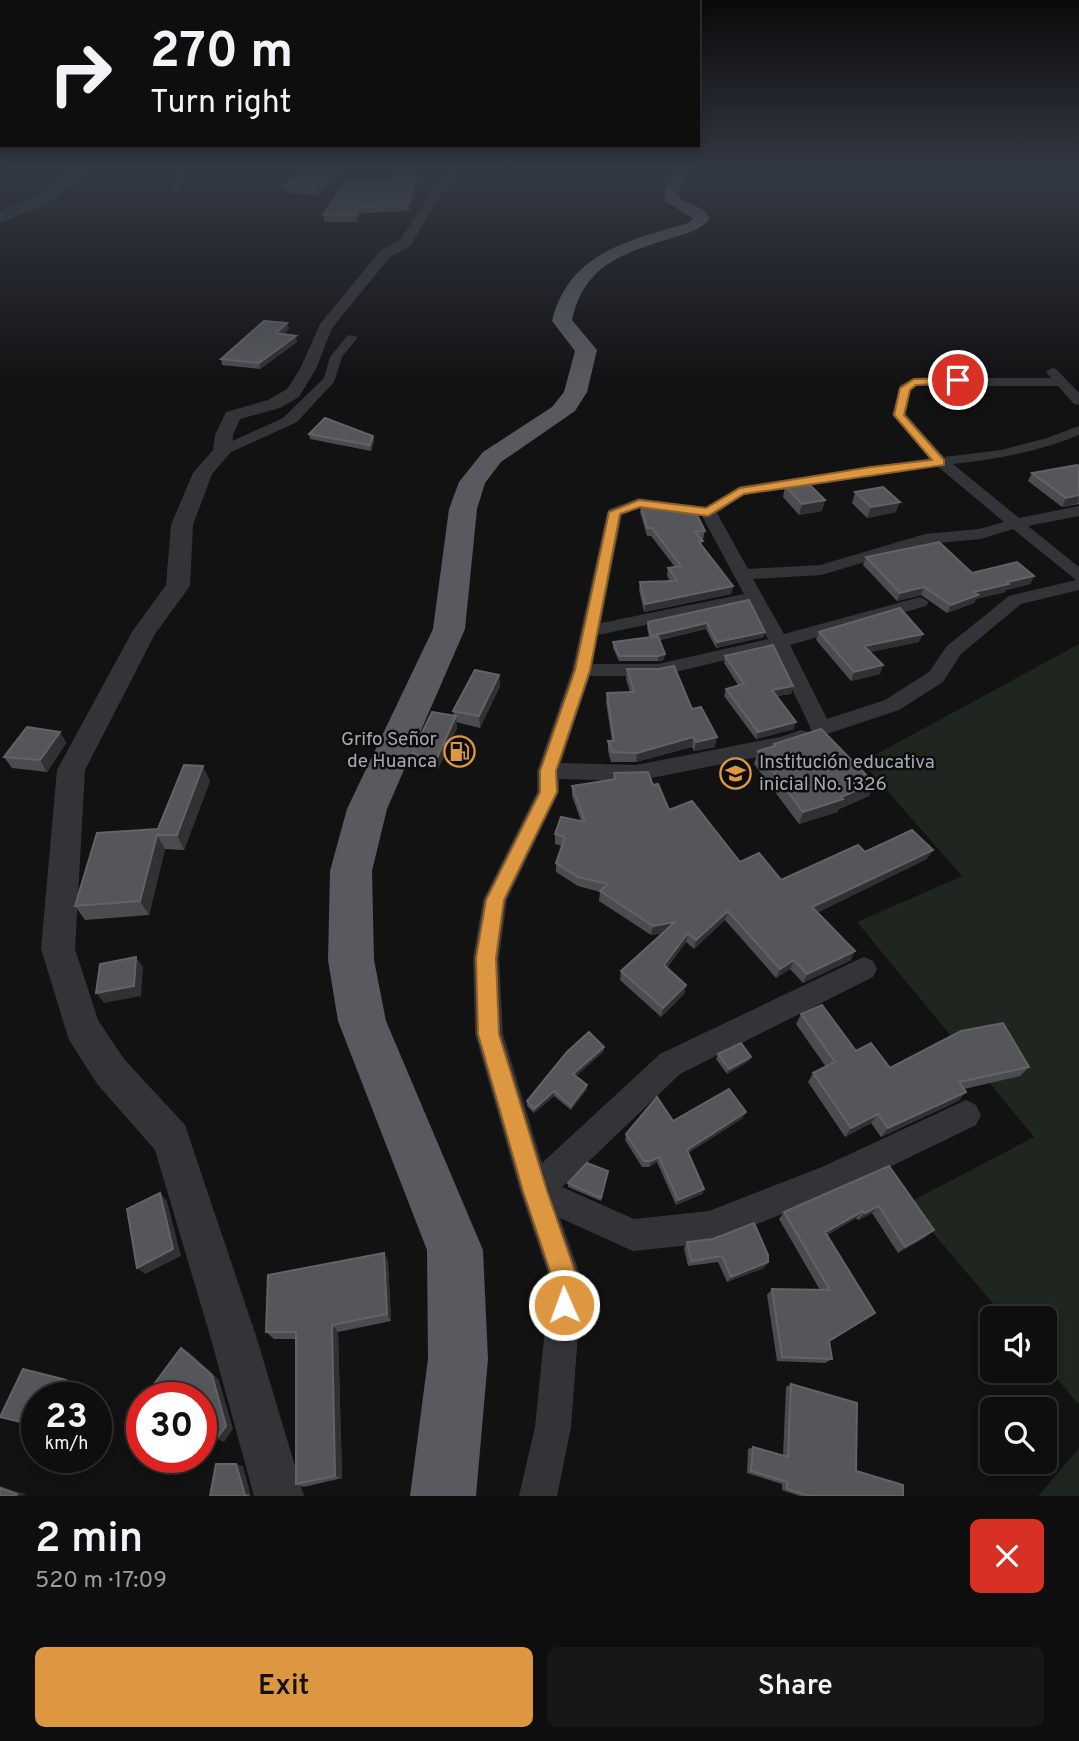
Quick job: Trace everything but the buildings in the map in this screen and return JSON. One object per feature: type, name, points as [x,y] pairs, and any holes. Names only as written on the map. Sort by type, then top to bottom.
[{"type":"highway","points":[[443,1496],[458,1359],[455,1250],[362,1021],[351,960],[351,871],[368,809],[449,629],[463,509],[472,482],[492,457],[569,405],[576,394],[586,350],[562,321],[564,305],[575,285],[606,256],[642,244]]},
{"type":"street","points":[[222,451],[224,435],[232,416],[274,404],[293,393],[308,369],[325,327],[384,254],[403,244]]},
{"type":"street","points":[[279,1496],[234,1339],[171,1139],[111,1072],[82,1028],[58,949],[71,770],[132,653],[178,586],[181,526],[203,473],[222,451],[291,419],[330,379],[336,357],[352,337]]},
{"type":"street","points":[[1079,401],[1057,377],[914,382],[905,388],[899,415],[940,462],[1079,576]]},
{"type":"street","points":[[538,1496],[553,1427],[566,1280],[535,1191],[489,1034],[486,958],[495,900],[548,792],[548,771],[582,670],[615,512],[639,503],[708,512],[740,491],[871,470],[1001,454],[1052,441],[1079,430]]},
{"type":"street","points":[[742,575],[821,569],[925,539],[981,534],[1013,524],[1079,511]]},
{"type":"street","points":[[708,512],[779,642],[821,729]]},
{"type":"street","points":[[548,771],[636,773],[783,744],[892,705],[936,677],[954,650],[1015,600],[1079,585]]},
{"type":"street","points":[[591,631],[754,597]]},
{"type":"street","points":[[582,670],[658,670],[779,642],[920,601]]},
{"type":"street","points":[[535,1191],[670,1065],[864,969]]},
{"type":"street","points":[[535,1191],[633,1235],[709,1227],[829,1180],[965,1115]]},
{"type":"shaded area","points":[[1079,644],[1079,1405],[1057,1378],[1057,1306],[995,1306],[908,1203],[1034,1137],[857,922],[962,876],[862,762]]},
{"type":"shaded area","points":[[1079,1448],[1079,1496],[1038,1496]]},
{"type":"place","name":"Grifo Señor de Huanca","points":[[460,751]]},
{"type":"place","name":"Institución educativa inicial No. 1326","points":[[736,774]]},
{"type":"route","points":[[564,1305],[566,1280],[535,1191],[489,1034],[486,958],[495,900],[548,792],[548,771],[582,670],[615,512],[639,503],[708,512],[740,491],[940,462],[899,415],[905,388],[914,382],[958,380]]}]
